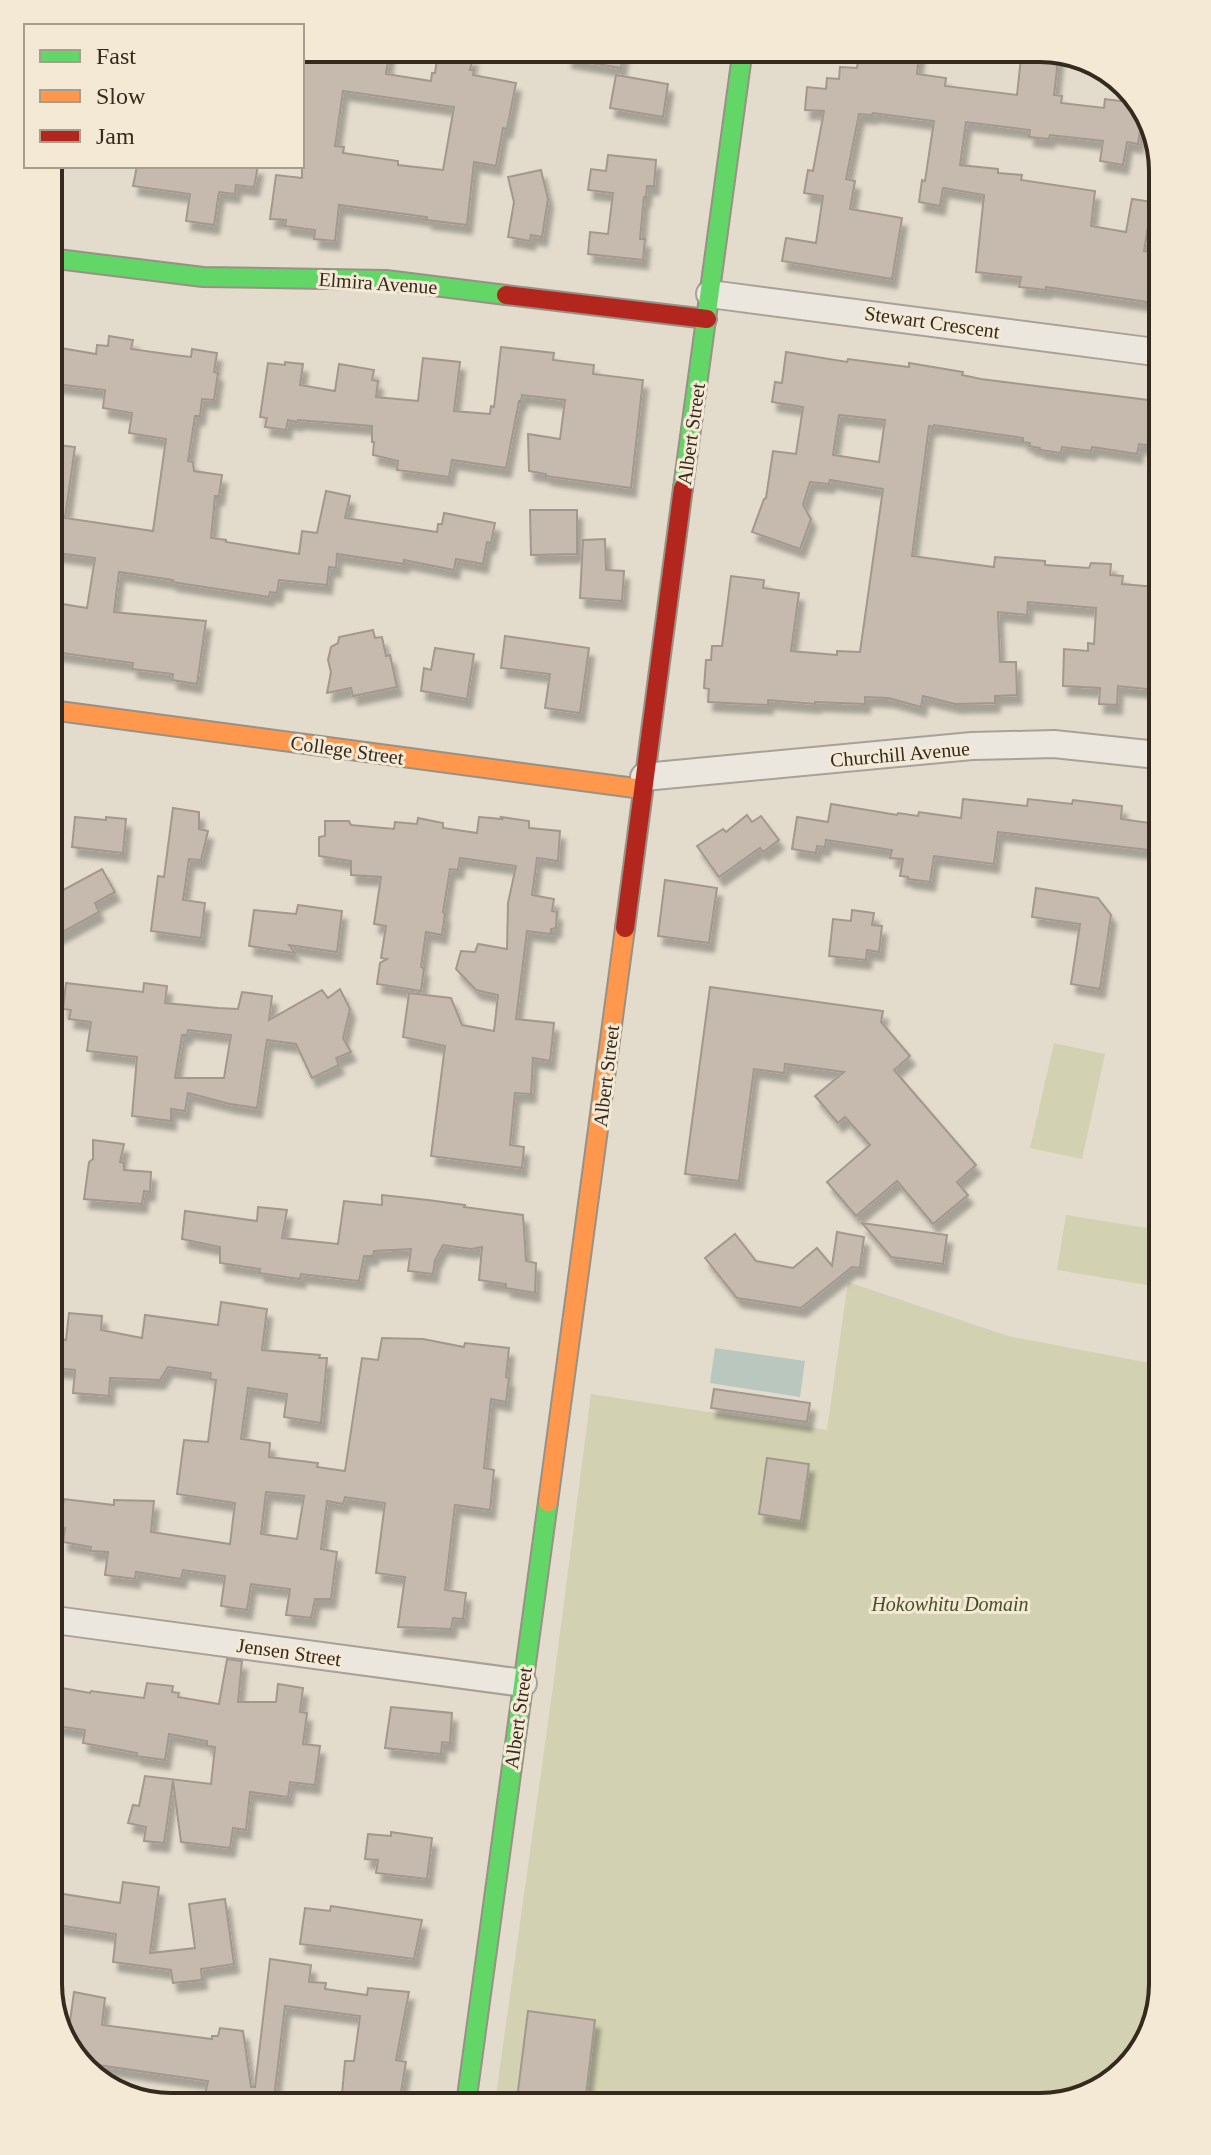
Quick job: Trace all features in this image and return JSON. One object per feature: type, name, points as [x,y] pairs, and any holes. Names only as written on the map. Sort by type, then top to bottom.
[{"type":"main road","name":"Albert Street","points":[[467,2093],[741,62]]},
{"type":"main road","name":"Elmira Avenue","points":[[62,260],[203,277],[386,280],[708,306]]},
{"type":"main road","name":"College Street","points":[[62,711],[643,783]]},
{"type":"street","name":"Stewart Crescent","points":[[708,306],[1149,351]]},
{"type":"street","name":"Churchill Avenue","points":[[643,783],[972,746],[1054,744],[1149,754]]},
{"type":"street","name":"Jensen Street","points":[[62,1621],[523,1683]]},
{"type":"green space","points":[[1054,1043],[1105,1054],[1082,1159],[1030,1148]]},
{"type":"green space","points":[[1066,1215],[1149,1228],[1149,1285],[1057,1270]]},
{"type":"green space","name":"Hokowhitu Domain","points":[[848,1282],[1008,1336],[1149,1363],[1149,1984],[1138,2032],[1131,2045],[1106,2071],[1082,2085],[1062,2091],[496,2093],[591,1394],[827,1430]]},
{"type":"shaded area","points":[[715,1348],[805,1361],[800,1397],[710,1383]]},
{"type":"building","points":[[304,62],[388,62],[386,74],[431,81],[437,62],[472,62],[470,70],[474,70],[473,75],[516,83],[496,166],[474,162],[467,225],[339,205],[335,241],[314,239],[315,230],[285,226],[286,220],[270,219],[276,175],[302,178]],"holes":[[[343,91],[454,107],[443,170],[398,165],[398,161],[343,153],[344,147],[335,146]]]},
{"type":"building","points":[[585,62],[622,62],[621,68]]},
{"type":"building","points":[[858,62],[918,62],[917,74],[946,78],[945,86],[1017,95],[1021,62],[1047,62],[1058,63],[1054,95],[1062,96],[1061,103],[1104,108],[1105,99],[1124,101],[1140,128],[1138,144],[1127,142],[1123,165],[1100,161],[1103,141],[1050,135],[1049,139],[1029,137],[1030,130],[966,122],[960,165],[998,169],[998,173],[1022,175],[1021,180],[1095,191],[1091,226],[1126,232],[1132,199],[1149,202],[1144,251],[1149,252],[1149,302],[1046,287],[1046,290],[1019,287],[1021,277],[976,272],[984,195],[943,188],[940,206],[919,202],[934,121],[873,113],[859,114],[846,179],[855,181],[850,209],[902,218],[892,279],[782,261],[786,238],[816,243],[823,196],[804,193],[808,170],[813,171],[824,111],[805,110],[807,87],[826,89],[827,78],[839,79],[840,67],[857,68]]},
{"type":"building","points":[[616,75],[668,84],[663,117],[610,108]]},
{"type":"building","points":[[608,155],[656,160],[654,186],[647,186],[644,197],[640,239],[645,239],[643,260],[588,254],[590,232],[608,234],[613,193],[588,190],[591,169],[606,171]]},
{"type":"building","points":[[137,168],[258,168],[254,187],[236,185],[235,194],[219,192],[214,225],[186,221],[190,194],[133,186]]},
{"type":"building","points":[[541,170],[548,199],[542,237],[531,235],[530,241],[508,237],[514,202],[508,177]]},
{"type":"building","points":[[109,336],[133,340],[131,349],[191,357],[192,349],[217,353],[214,400],[202,399],[200,416],[195,416],[188,461],[193,462],[194,471],[222,475],[219,496],[215,496],[211,538],[299,554],[302,531],[317,533],[326,491],[350,496],[345,518],[437,532],[444,513],[495,523],[483,564],[456,559],[454,570],[404,560],[404,564],[337,554],[336,568],[329,567],[327,585],[279,580],[277,593],[270,592],[269,597],[119,572],[114,612],[206,621],[197,684],[172,680],[173,674],[132,669],[133,663],[62,653],[62,604],[87,608],[95,558],[62,554],[62,445],[75,447],[65,518],[153,531],[166,439],[129,433],[132,413],[103,408],[105,390],[62,385],[62,348],[96,354],[97,345],[108,346]]},
{"type":"building","points":[[501,347],[554,353],[553,360],[594,365],[593,374],[643,380],[631,488],[529,471],[528,434],[560,439],[565,400],[522,395],[506,468],[452,460],[449,477],[397,470],[398,461],[373,455],[372,426],[288,420],[286,430],[265,427],[267,418],[260,417],[268,363],[303,364],[300,385],[335,391],[339,364],[374,370],[372,380],[378,381],[376,397],[418,401],[423,358],[460,362],[454,411],[490,414],[491,406],[494,407]]},
{"type":"building","points":[[786,352],[847,362],[848,359],[909,367],[909,363],[963,372],[962,375],[981,379],[1148,400],[1149,445],[1139,444],[1137,454],[1092,447],[1091,451],[1062,447],[1061,453],[1029,446],[1030,443],[1023,442],[1023,438],[929,426],[912,556],[994,567],[995,557],[1089,568],[1091,563],[1111,564],[1110,575],[1123,576],[1122,584],[1149,586],[1149,689],[1118,686],[1117,705],[1099,704],[1100,688],[1063,686],[1064,649],[1088,651],[1088,643],[1094,644],[1096,608],[1028,602],[1027,615],[998,612],[1000,662],[1016,662],[1017,695],[995,696],[995,703],[955,704],[923,696],[921,707],[888,698],[865,697],[865,704],[768,700],[768,705],[708,702],[709,689],[704,688],[706,660],[711,660],[712,646],[722,646],[731,576],[764,580],[763,588],[799,593],[791,651],[837,655],[837,651],[860,652],[883,489],[830,480],[829,484],[810,482],[803,505],[811,519],[800,549],[752,532],[766,498],[773,451],[796,454],[803,407],[772,402],[775,382],[782,383]],"holes":[[[839,415],[885,420],[879,462],[833,455]]]},
{"type":"building","points":[[530,510],[577,510],[577,554],[531,555]]},
{"type":"building","points":[[605,539],[606,570],[624,571],[622,601],[580,598],[583,540]]},
{"type":"building","points":[[373,630],[375,638],[382,637],[386,656],[390,655],[397,687],[353,696],[351,688],[327,693],[331,647],[338,643],[339,637]]},
{"type":"building","points":[[505,636],[589,648],[580,713],[545,708],[550,674],[501,668]]},
{"type":"building","points":[[435,648],[474,654],[467,699],[421,691],[424,668],[431,670]]},
{"type":"building","points":[[963,799],[1027,806],[1028,799],[1122,806],[1121,819],[1149,823],[1149,850],[998,832],[994,864],[934,856],[930,882],[900,876],[903,859],[890,858],[892,850],[826,840],[825,847],[817,846],[816,853],[792,849],[797,817],[828,822],[831,804],[897,815],[918,816],[919,812],[961,818]]},
{"type":"building","points":[[173,808],[199,812],[199,829],[208,831],[201,860],[189,859],[183,900],[205,903],[201,938],[151,931],[158,876],[164,877]]},
{"type":"building","points":[[747,815],[752,822],[761,816],[779,840],[763,852],[760,848],[719,877],[697,846],[723,829],[726,832]]},
{"type":"building","points":[[75,817],[126,819],[123,853],[72,847]]},
{"type":"building","points":[[479,817],[529,821],[529,828],[560,831],[558,861],[537,858],[532,895],[554,899],[552,911],[557,912],[556,928],[551,929],[551,934],[527,931],[516,1019],[554,1023],[550,1061],[533,1058],[531,1094],[515,1093],[510,1145],[524,1147],[522,1168],[431,1156],[445,1046],[403,1037],[409,993],[451,998],[462,1025],[494,1031],[498,995],[476,990],[456,969],[461,951],[475,952],[478,944],[507,949],[508,903],[516,866],[460,858],[458,870],[450,869],[442,935],[426,932],[421,991],[377,984],[380,963],[387,959],[381,958],[386,926],[374,924],[381,877],[351,875],[351,861],[319,856],[319,837],[325,836],[325,821],[349,821],[351,825],[394,829],[395,822],[417,824],[418,818],[443,823],[443,828],[477,833]]},
{"type":"building","points":[[102,869],[115,892],[95,903],[99,912],[62,932],[62,891]]},
{"type":"building","points":[[665,880],[717,888],[709,943],[658,936]]},
{"type":"building","points":[[1036,888],[1098,898],[1111,915],[1100,989],[1071,984],[1080,924],[1032,917]]},
{"type":"building","points":[[298,905],[342,911],[337,952],[289,945],[295,953],[249,946],[254,910],[296,914]]},
{"type":"building","points":[[852,910],[874,913],[872,925],[882,926],[879,952],[867,950],[866,960],[829,956],[833,919],[851,921]]},
{"type":"building","points":[[66,983],[143,992],[144,983],[167,986],[165,1003],[238,1009],[242,992],[272,996],[269,1020],[322,990],[328,998],[340,989],[350,1009],[343,1038],[351,1052],[336,1058],[339,1065],[312,1078],[296,1044],[267,1040],[257,1108],[188,1093],[185,1111],[171,1109],[171,1121],[132,1116],[137,1057],[87,1051],[91,1022],[69,1019],[71,1010],[63,1009]],"holes":[[[188,1030],[231,1035],[224,1078],[175,1078],[182,1035],[187,1035]]]},
{"type":"building","points":[[710,987],[883,1011],[881,1022],[910,1056],[894,1070],[976,1165],[957,1182],[968,1195],[933,1224],[897,1181],[856,1216],[827,1182],[870,1145],[845,1117],[838,1123],[815,1096],[844,1072],[785,1064],[784,1073],[754,1069],[739,1181],[685,1174]]},
{"type":"building","points":[[93,1140],[124,1144],[120,1162],[124,1163],[124,1170],[151,1172],[150,1192],[144,1191],[142,1204],[84,1199],[89,1162],[93,1159]]},
{"type":"building","points":[[382,1195],[523,1215],[526,1261],[536,1263],[535,1293],[479,1280],[482,1247],[471,1249],[443,1245],[435,1260],[433,1274],[408,1271],[411,1249],[374,1251],[373,1256],[364,1256],[359,1281],[301,1274],[300,1279],[259,1273],[260,1269],[220,1263],[220,1247],[182,1239],[185,1211],[257,1221],[258,1207],[287,1210],[282,1238],[338,1244],[344,1201],[382,1205]]},
{"type":"building","points":[[862,1223],[947,1235],[943,1264],[891,1257]]},
{"type":"building","points":[[837,1232],[864,1237],[860,1268],[852,1267],[801,1308],[737,1298],[705,1258],[735,1234],[756,1261],[793,1268],[817,1248],[832,1266]]},
{"type":"building","points":[[221,1302],[267,1309],[262,1350],[327,1358],[321,1423],[284,1417],[287,1394],[248,1388],[241,1439],[270,1443],[269,1457],[318,1463],[317,1467],[345,1471],[362,1358],[378,1360],[382,1338],[423,1339],[464,1347],[465,1343],[509,1348],[506,1402],[491,1399],[484,1468],[494,1470],[490,1510],[455,1505],[445,1590],[466,1593],[463,1619],[453,1618],[451,1629],[398,1627],[405,1577],[376,1573],[385,1503],[345,1497],[343,1504],[327,1501],[321,1549],[337,1552],[331,1599],[315,1599],[311,1618],[286,1615],[290,1589],[251,1584],[247,1610],[221,1606],[225,1576],[183,1570],[181,1579],[136,1572],[135,1579],[105,1575],[108,1552],[90,1551],[91,1547],[63,1542],[64,1499],[114,1505],[114,1500],[154,1501],[151,1532],[230,1544],[235,1503],[177,1494],[184,1440],[208,1442],[216,1380],[210,1379],[211,1373],[168,1367],[160,1380],[110,1378],[109,1396],[73,1393],[75,1370],[62,1369],[62,1339],[66,1340],[69,1313],[102,1316],[101,1330],[142,1338],[145,1315],[218,1325]],"holes":[[[266,1492],[304,1496],[297,1539],[261,1534]]]},
{"type":"building","points":[[714,1389],[810,1403],[807,1422],[711,1408]]},
{"type":"building","points":[[767,1458],[809,1464],[801,1521],[759,1514]]},
{"type":"building","points":[[227,1659],[242,1661],[238,1702],[276,1702],[278,1684],[303,1688],[300,1712],[307,1713],[303,1744],[320,1746],[315,1785],[290,1782],[288,1797],[250,1792],[246,1830],[233,1828],[230,1848],[181,1842],[173,1781],[164,1843],[144,1841],[146,1827],[128,1823],[133,1805],[139,1806],[145,1776],[211,1784],[215,1747],[207,1746],[207,1741],[169,1734],[165,1760],[83,1743],[85,1730],[62,1727],[62,1688],[144,1698],[147,1683],[173,1686],[172,1692],[179,1693],[178,1697],[219,1704]]},
{"type":"building","points":[[391,1707],[452,1713],[450,1743],[442,1742],[441,1754],[385,1748]]},
{"type":"building","points":[[391,1832],[432,1838],[427,1879],[376,1873],[378,1860],[365,1859],[368,1834],[391,1836]]},
{"type":"building","points":[[123,1882],[159,1887],[150,1953],[195,1948],[189,1904],[225,1899],[234,1964],[201,1969],[202,1980],[173,1983],[171,1970],[113,1962],[116,1934],[62,1926],[62,1894],[120,1903]]},
{"type":"building","points":[[331,1906],[422,1920],[414,1959],[300,1944],[305,1908],[330,1911]]},
{"type":"building","points":[[270,1959],[311,1965],[309,1982],[326,1983],[325,1989],[367,1995],[368,1988],[409,1992],[396,2060],[406,2062],[401,2093],[342,2093],[345,2061],[354,2061],[360,2016],[285,2006],[275,2093],[205,2093],[208,2081],[99,2065],[84,2050],[70,2026],[74,1992],[105,1998],[102,2025],[212,2039],[212,2036],[218,2036],[220,2028],[243,2031],[251,2087],[255,2087]]},
{"type":"building","points":[[528,2011],[595,2020],[586,2093],[518,2093]]},
{"type":"traffic: fast","points":[[683,488],[741,62]]},
{"type":"traffic: fast","points":[[62,260],[203,277],[386,280],[506,295]]},
{"type":"traffic: fast","points":[[467,2093],[548,1502]]},
{"type":"traffic: slow","points":[[62,711],[642,789]]},
{"type":"traffic: slow","points":[[548,1502],[625,928]]},
{"type":"traffic: jam","points":[[506,295],[707,319]]},
{"type":"traffic: jam","points":[[625,928],[683,488]]}]
